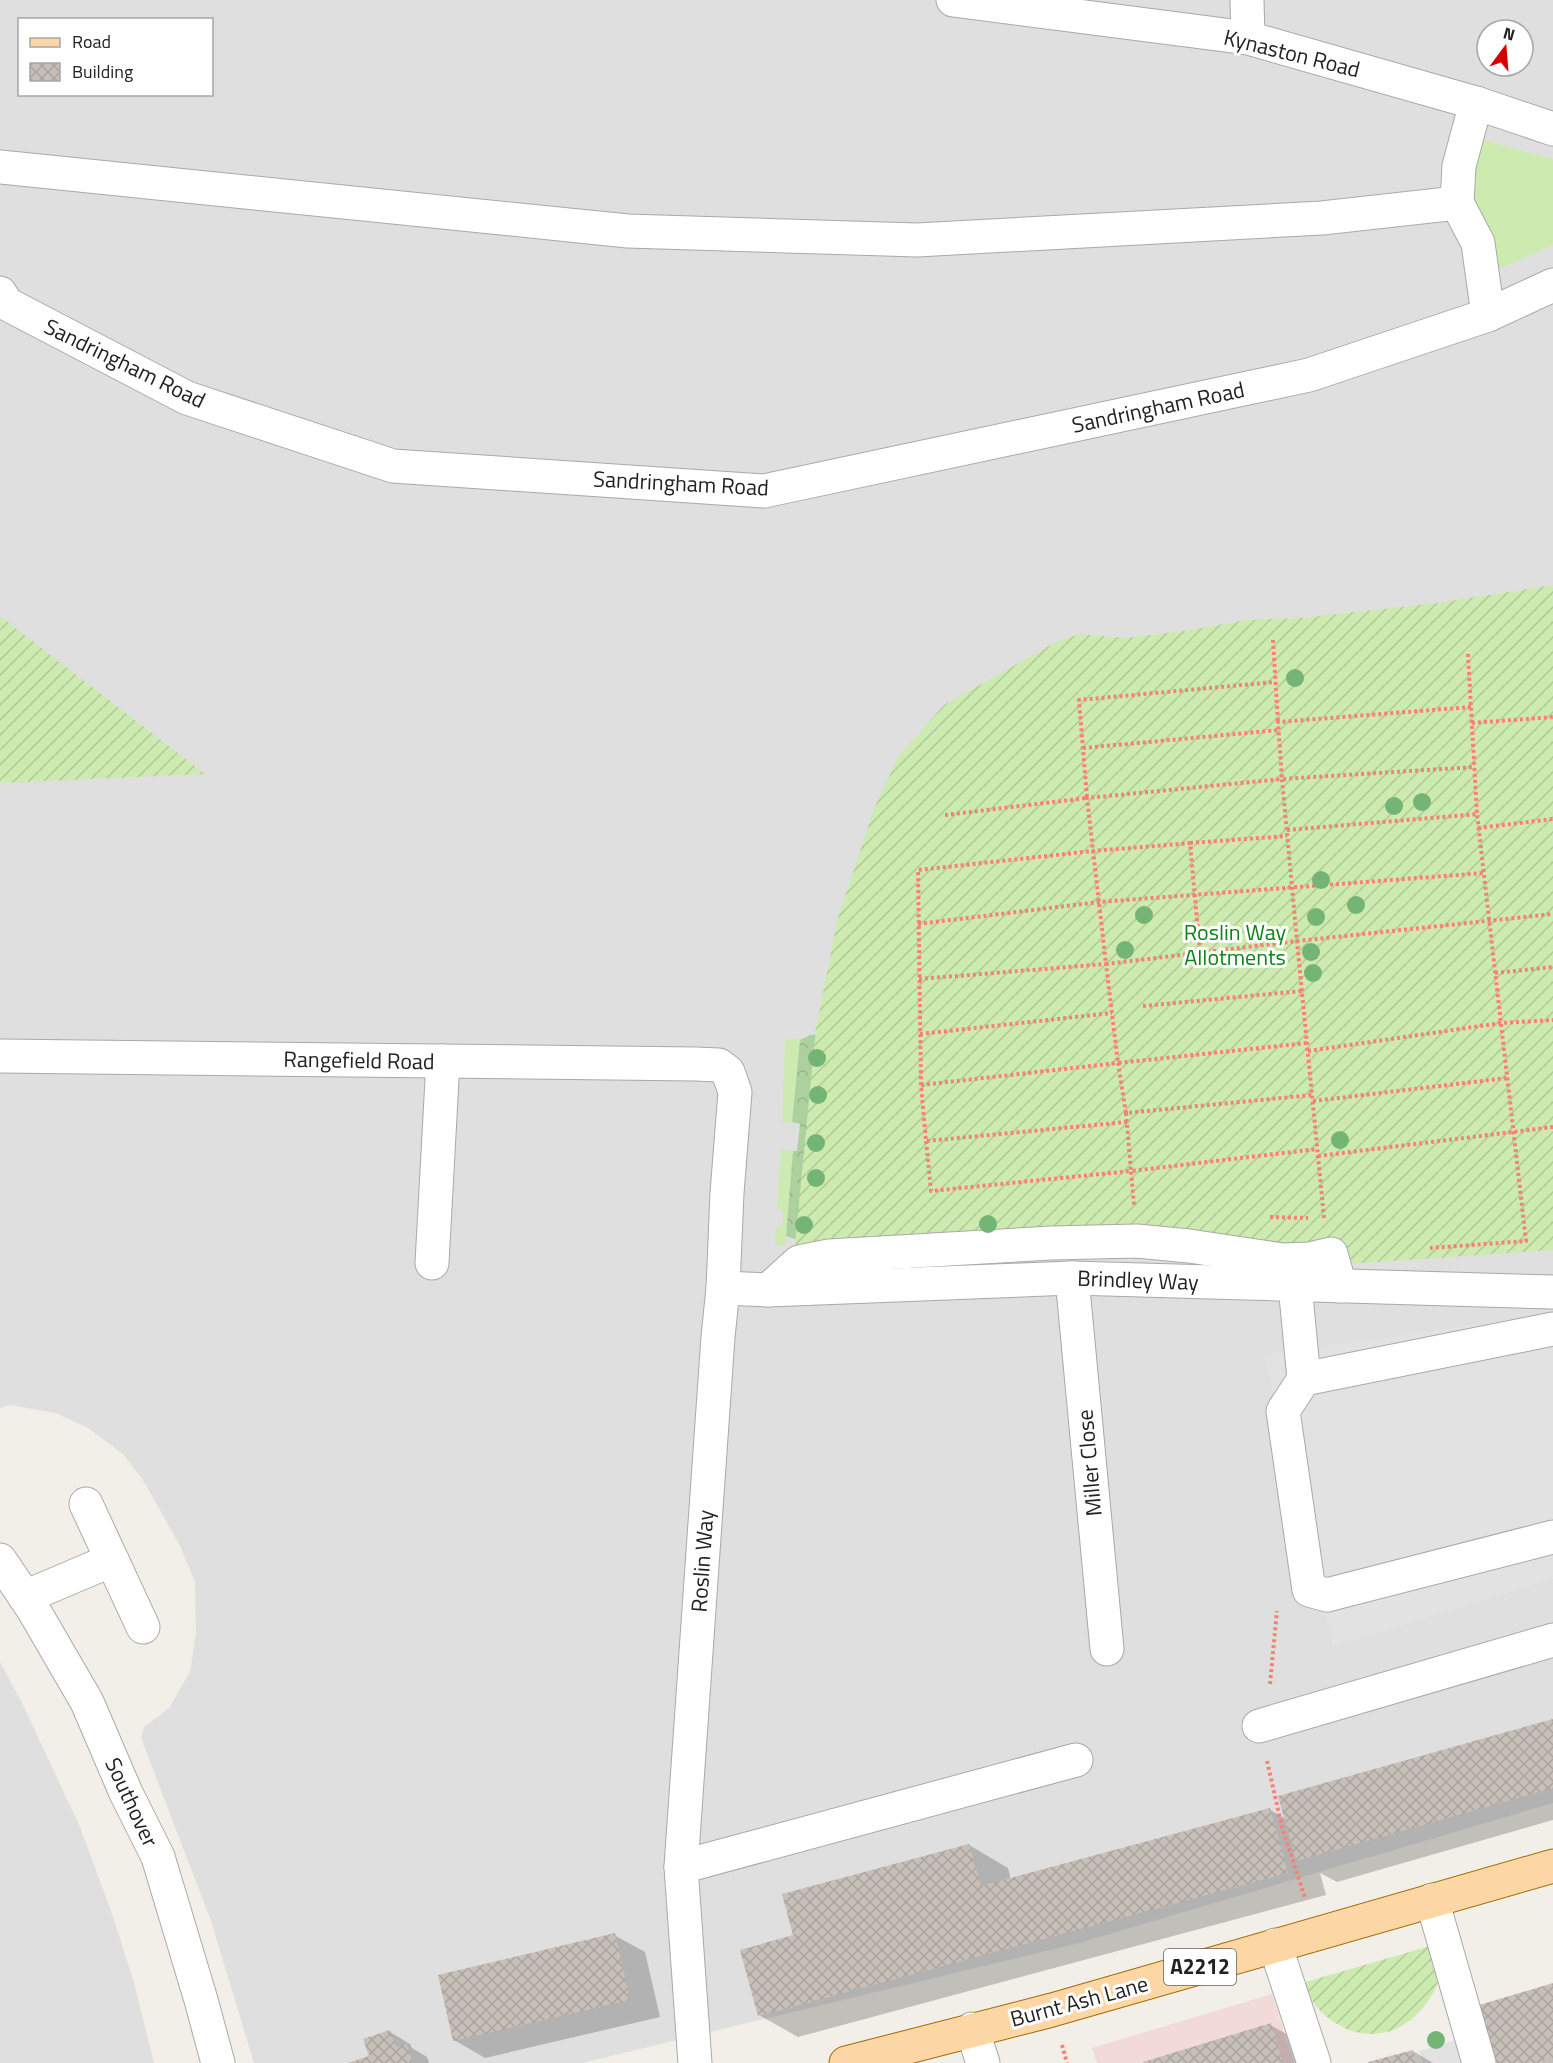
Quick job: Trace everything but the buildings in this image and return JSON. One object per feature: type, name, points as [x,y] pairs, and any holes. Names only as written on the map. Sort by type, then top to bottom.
[{"type":"main road","name":"Burnt Ash Lane","points":[[846,2063],[1052,2010],[1553,1866]]},
{"type":"street","name":"Kynaston Road","points":[[952,0],[1248,38],[1476,103],[1553,129]]},
{"type":"street","points":[[1247,0],[1248,38]]},
{"type":"street","points":[[1476,103],[1459,166],[1457,203],[1478,243],[1488,315]]},
{"type":"street","points":[[0,167],[628,231],[917,240],[1322,218],[1457,203]]},
{"type":"street","name":"Sandringham Road","points":[[0,293],[8,304],[187,398],[393,466],[764,491],[1309,375],[1488,315],[1553,285]]},
{"type":"street","name":"Rangefield Road","points":[[0,1056],[719,1065]]},
{"type":"street","points":[[432,1263],[443,1061]]},
{"type":"street","name":"Roslin Way","points":[[695,2063],[681,1867],[735,1092],[728,1072],[719,1065]]},
{"type":"street","points":[[768,1290],[799,1262],[841,1255],[1051,1243],[1137,1241],[1189,1245],[1282,1260],[1308,1259],[1331,1254],[1340,1286]]},
{"type":"street","name":"Brindley Way","points":[[723,1288],[768,1290],[1072,1278],[1553,1292]]},
{"type":"street","name":"Miller Close","points":[[1072,1278],[1107,1649]]},
{"type":"street","points":[[1295,1285],[1304,1379],[1283,1411],[1309,1590],[1327,1595],[1553,1537]]},
{"type":"street","points":[[1304,1379],[1553,1329]]},
{"type":"street","points":[[86,1504],[143,1627]]},
{"type":"street","name":"Southover","points":[[0,1560],[25,1597],[87,1702],[126,1793],[158,1857],[218,2063]]},
{"type":"street","points":[[25,1597],[112,1560]]},
{"type":"street","points":[[1259,1726],[1553,1640]]},
{"type":"street","points":[[681,1867],[1076,1760]]},
{"type":"street","points":[[1432,1900],[1479,2063]]},
{"type":"street","points":[[1275,1945],[1314,2063]]},
{"type":"street","points":[[972,2030],[983,2063]]},
{"type":"path","points":[[1273,640],[1287,836],[1324,1218],[1331,1254]]},
{"type":"path","points":[[1423,1248],[1527,1241],[1478,828],[1468,654]]},
{"type":"path","points":[[1131,1171],[1126,1113],[1087,798],[1079,700],[1275,682]]},
{"type":"path","points":[[1278,722],[1471,707]]},
{"type":"path","points":[[1472,723],[1553,717]]},
{"type":"path","points":[[1083,748],[1279,730]]},
{"type":"path","points":[[945,815],[1087,798],[1282,779],[1474,767]]},
{"type":"path","points":[[1287,830],[1477,814]]},
{"type":"path","points":[[1478,828],[1553,819]]},
{"type":"path","points":[[1287,836],[1093,851],[918,870],[921,1084],[926,1141],[931,1191],[1317,1149]]},
{"type":"path","points":[[1190,843],[1200,953]]},
{"type":"path","points":[[918,924],[1099,902],[1484,873]]},
{"type":"path","points":[[919,979],[1106,964],[1553,914]]},
{"type":"path","points":[[1495,973],[1553,967]]},
{"type":"path","points":[[1143,1006],[1302,991]]},
{"type":"path","points":[[920,1034],[1112,1013]]},
{"type":"path","points":[[1308,1051],[1501,1023],[1553,1020]]},
{"type":"path","points":[[921,1084],[1307,1043]]},
{"type":"path","points":[[1313,1101],[1507,1078]]},
{"type":"path","points":[[1126,1113],[1312,1095]]},
{"type":"path","points":[[926,1141],[1127,1122]]},
{"type":"path","points":[[1318,1156],[1553,1127]]},
{"type":"path","points":[[1309,1590],[1277,1610],[1272,1677],[1259,1726],[1282,1827],[1317,1933]]},
{"type":"shaded area","points":[[0,0],[1553,0],[1553,1803],[1079,1943],[582,2063],[254,2063],[211,1921],[141,1738],[144,1727],[169,1708],[190,1672],[196,1633],[195,1582],[180,1546],[143,1480],[123,1454],[88,1428],[56,1413],[9,1405],[0,1408]]},
{"type":"shaded area","points":[[1553,1313],[1553,1579],[1333,1647],[1264,1355]]},
{"type":"shaded area","points":[[0,1662],[22,1703],[80,1827],[133,1979],[154,2063],[0,2063]]},
{"type":"shaded area","points":[[1272,1994],[1294,2063],[1097,2063],[1092,2048]]},
{"type":"shaded area","points":[[1480,2033],[1488,2063],[1423,2063],[1419,2051]]},
{"type":"green space","points":[[1483,140],[1553,159],[1553,245],[1497,270],[1488,255],[1473,192],[1475,147]]},
{"type":"green space","name":"Roslin Way Allotments","points":[[1553,585],[1553,1250],[1334,1265],[1158,1255],[794,1255],[816,1028],[838,917],[874,809],[898,757],[944,705],[1058,641],[1080,634],[1126,638],[1245,620],[1301,618],[1437,603]]},
{"type":"green space","points":[[0,616],[205,774],[0,783]]},
{"type":"green space","points":[[825,1034],[809,1244],[786,1236],[793,1151],[797,1151],[800,1124],[792,1122],[800,1040],[810,1035]]},
{"type":"green space","points":[[785,1038],[800,1040],[792,1122],[782,1122]]},
{"type":"green space","points":[[781,1149],[793,1151],[785,1246],[775,1244],[776,1228],[782,1226],[783,1210],[777,1209]]},
{"type":"green space","points":[[1437,1944],[1441,1971],[1433,1993],[1411,2020],[1394,2030],[1376,2034],[1358,2032],[1341,2026],[1326,2016],[1312,2001],[1302,1983]]}]
